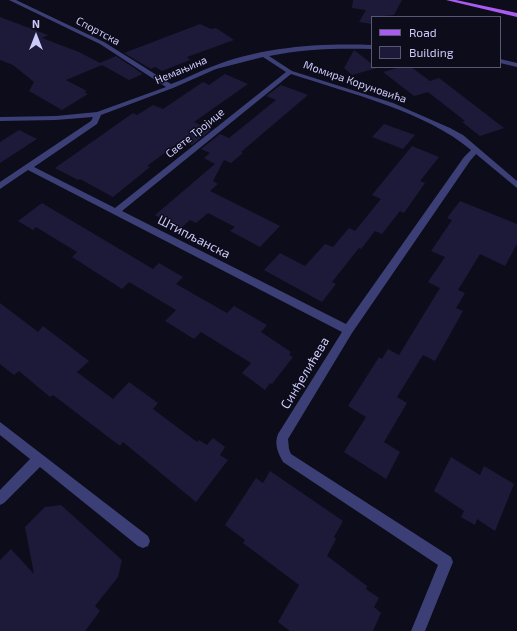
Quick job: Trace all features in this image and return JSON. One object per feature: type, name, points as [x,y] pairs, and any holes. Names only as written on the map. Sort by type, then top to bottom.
[{"type":"main road","points":[[449,0],[517,15]]},
{"type":"street","name":"Спортска","points":[[12,0],[102,43],[171,87]]},
{"type":"street","name":"Немањина","points":[[0,119],[56,118],[98,114],[171,87],[214,68],[240,60],[294,49],[371,47]]},
{"type":"street","name":"Момира Коруновића","points":[[264,55],[290,72],[391,104],[447,130],[460,138],[475,152],[517,185]]},
{"type":"street","points":[[501,61],[517,65]]},
{"type":"street","name":"Свете Тројице","points":[[115,212],[290,72]]},
{"type":"street","points":[[0,186],[94,122],[98,114]]},
{"type":"street","name":"Синђелићева","points":[[418,631],[446,562],[287,458],[283,450],[282,438],[348,330],[467,159],[475,152]]},
{"type":"street","name":"Штипљанска","points":[[28,167],[348,330]]},
{"type":"street","points":[[0,428],[143,541]]},
{"type":"street","points":[[0,499],[38,459]]},
{"type":"building","points":[[353,0],[402,0],[394,15],[371,16],[371,24],[359,22],[366,10],[352,8]]},
{"type":"building","points":[[0,17],[48,35],[42,38],[79,52],[100,63],[116,56],[143,74],[129,80],[102,65],[66,80],[87,91],[84,92],[88,94],[62,110],[29,91],[34,82],[13,65],[0,60]]},
{"type":"building","points":[[200,24],[211,29],[216,28],[234,40],[187,57],[190,60],[162,71],[155,67],[151,69],[124,53]]},
{"type":"building","points":[[354,50],[371,63],[371,68],[377,68],[352,75],[344,68]]},
{"type":"building","points":[[397,68],[412,68],[430,81],[439,78],[504,128],[480,136],[462,122],[465,121],[428,92],[414,96],[383,72]]},
{"type":"building","points":[[225,74],[248,84],[194,122],[211,130],[192,145],[182,140],[147,166],[150,167],[113,197],[80,179],[78,180],[55,168],[133,113],[137,115],[153,105],[163,109],[203,82],[209,85]]},
{"type":"building","points":[[281,85],[308,95],[241,152],[243,153],[231,163],[224,160],[213,181],[218,184],[210,191],[280,226],[260,247],[230,231],[235,227],[208,213],[196,223],[190,220],[180,229],[155,215],[215,164],[204,158],[210,153],[201,149],[220,134],[229,138],[276,100],[266,96]]},
{"type":"building","points":[[384,124],[415,135],[403,149],[372,137]]},
{"type":"building","points":[[19,130],[37,139],[0,163],[0,142]]},
{"type":"building","points":[[412,146],[439,157],[420,181],[425,183],[404,213],[400,211],[382,234],[375,231],[361,249],[359,248],[332,282],[336,284],[322,302],[264,270],[280,253],[305,266],[325,244],[333,247],[349,228],[355,231],[381,199],[372,195]]},
{"type":"building","points":[[460,201],[517,224],[517,244],[505,266],[480,254],[458,290],[465,293],[456,308],[463,311],[435,361],[423,355],[397,397],[407,403],[384,442],[400,452],[386,479],[344,452],[366,417],[348,406],[379,357],[382,359],[388,349],[399,355],[440,288],[428,282],[445,257],[431,251],[452,220],[447,218]]},
{"type":"building","points":[[42,203],[153,269],[159,263],[183,277],[176,284],[227,313],[234,306],[267,325],[261,332],[291,352],[289,355],[293,357],[272,384],[270,383],[265,390],[242,373],[251,363],[201,332],[194,339],[165,321],[176,310],[129,282],[122,289],[72,257],[77,252],[36,227],[33,230],[18,221]]},
{"type":"building","points":[[0,303],[38,332],[43,326],[89,361],[77,372],[113,399],[129,382],[158,403],[153,409],[197,442],[199,440],[207,445],[213,438],[225,447],[220,455],[228,460],[196,502],[123,442],[120,446],[53,395],[50,397],[19,371],[14,375],[0,364]]},
{"type":"building","points":[[451,457],[480,475],[484,466],[514,484],[495,531],[477,519],[475,525],[461,517],[464,511],[434,491]]},
{"type":"building","points":[[270,471],[343,521],[334,537],[336,539],[327,556],[367,586],[366,589],[379,598],[374,607],[381,613],[373,631],[290,631],[278,622],[299,585],[243,543],[245,540],[225,525],[256,478],[263,483]]},
{"type":"building","points":[[61,505],[122,560],[118,577],[95,606],[100,611],[85,631],[0,631],[0,560],[11,549],[34,574],[25,527],[45,507]]}]
